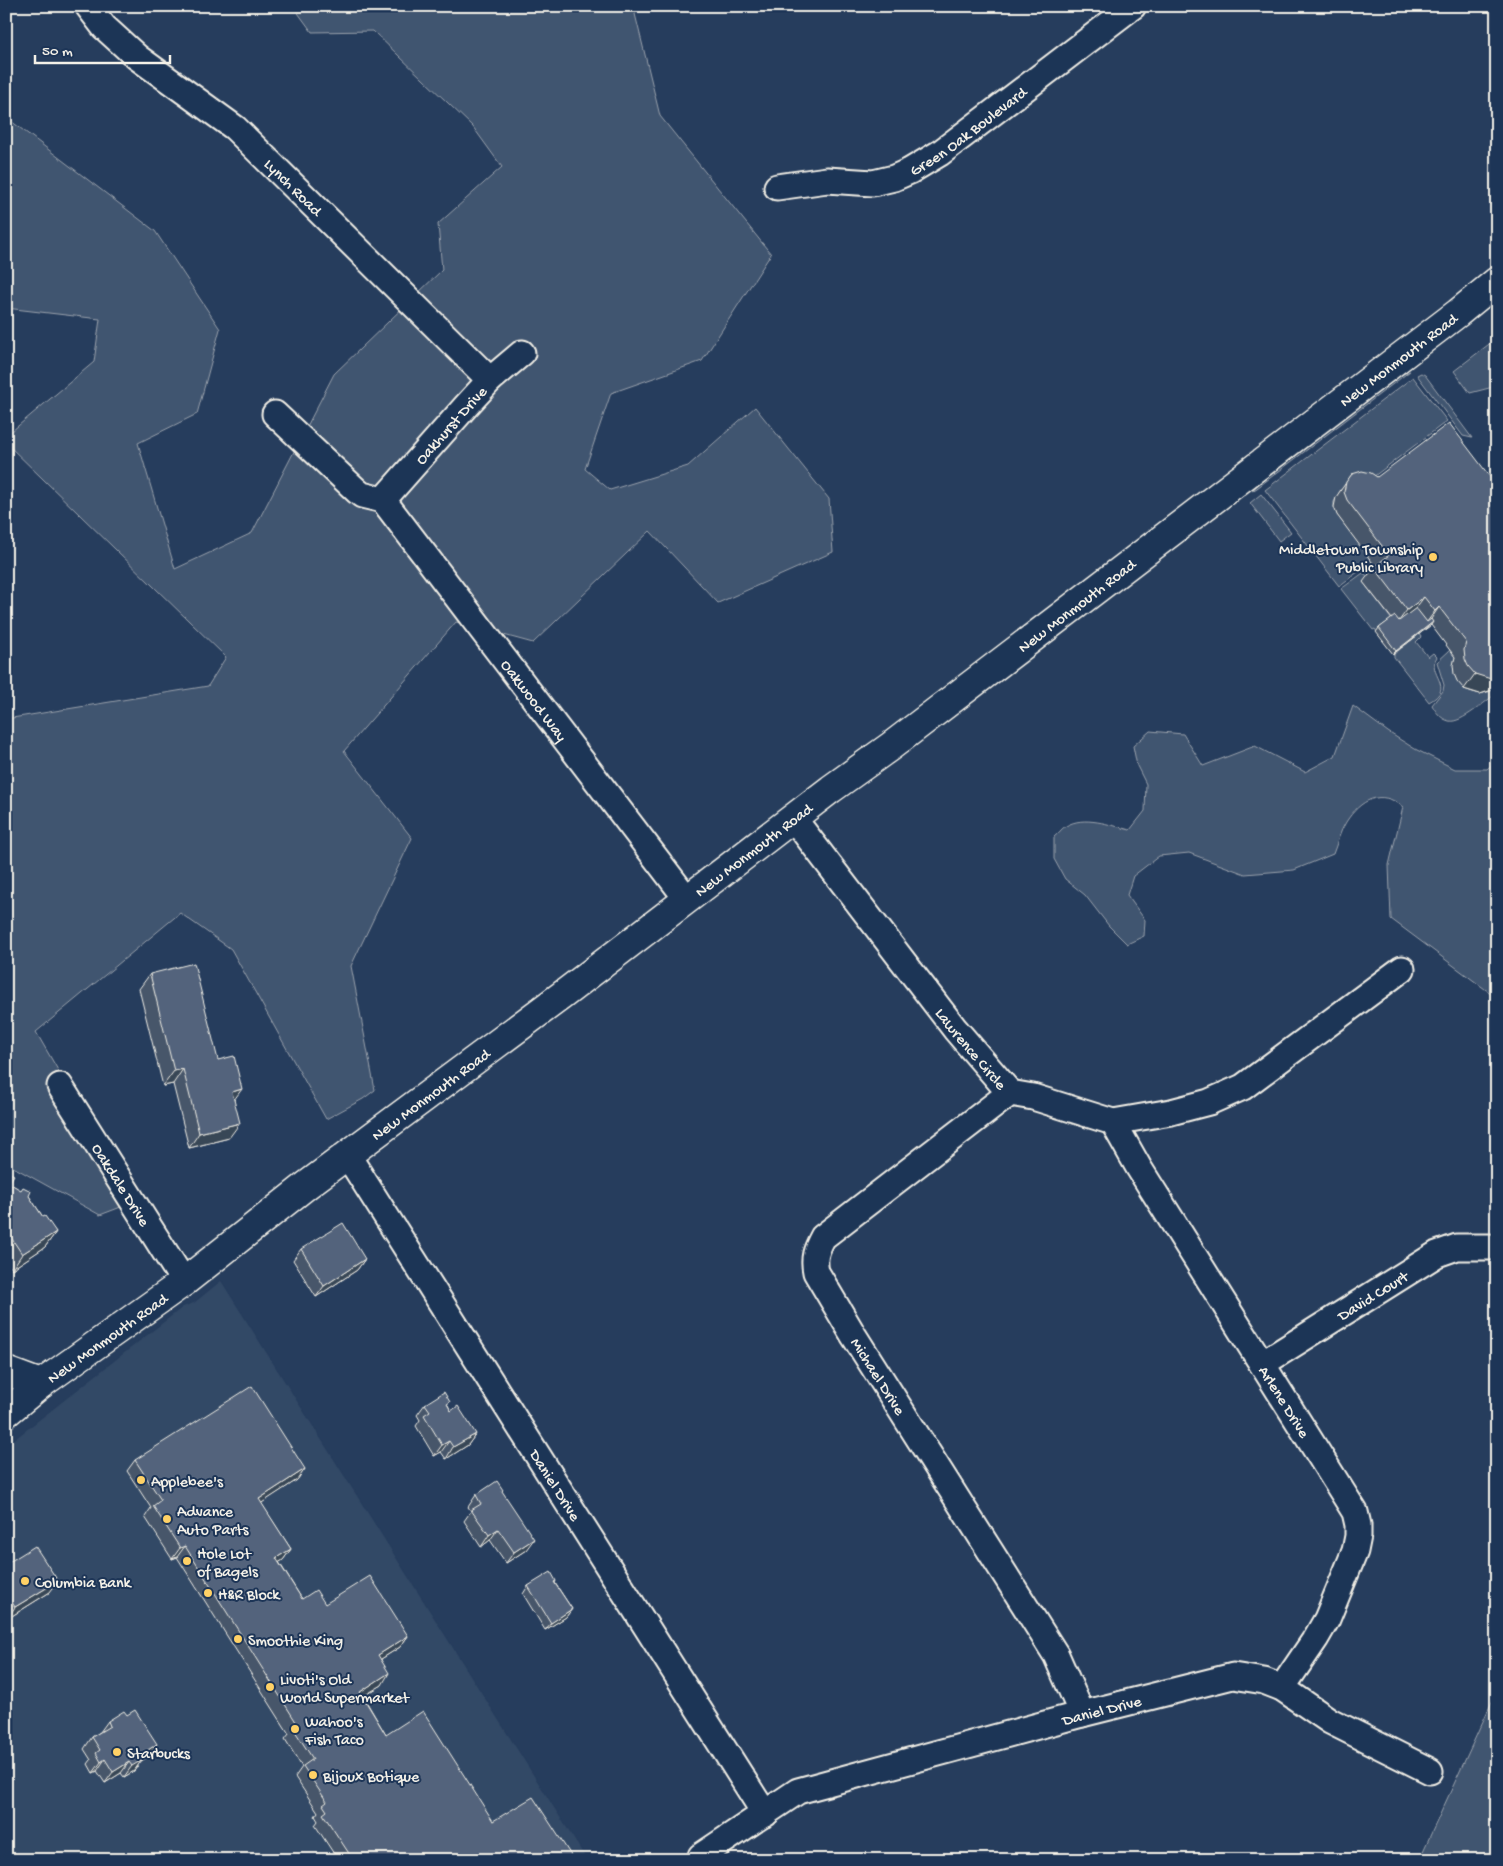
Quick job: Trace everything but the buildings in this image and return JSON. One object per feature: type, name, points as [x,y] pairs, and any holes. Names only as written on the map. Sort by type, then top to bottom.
[{"type":"main road","name":"New Monmouth Road","points":[[6,1413],[41,1384],[184,1282],[307,1185],[523,1025],[1407,352],[1497,281]]},
{"type":"main road","points":[[6,1371],[41,1384]]},
{"type":"street","name":"Lynch Road","points":[[88,6],[104,27],[136,57],[236,128],[490,380]]},
{"type":"street","name":"Green Oak Boulevard","points":[[777,187],[827,180],[872,183],[894,178],[910,171],[940,153],[1133,6]]},
{"type":"street","name":"Oakhurst Drive","points":[[383,500],[490,380],[522,353]]},
{"type":"street","points":[[275,414],[362,495],[383,500]]},
{"type":"street","name":"Oakwood Way","points":[[383,500],[687,899]]},
{"type":"street","name":"Lawrence Circle","points":[[794,819],[955,1029],[1010,1093],[1033,1097],[1114,1122],[1171,1112],[1209,1102],[1243,1087],[1402,969]]},
{"type":"street","name":"Oakdale Drive","points":[[60,1086],[184,1282]]},
{"type":"street","name":"Michael Drive","points":[[1010,1093],[823,1238],[815,1253],[814,1264],[816,1272],[854,1336],[1056,1654],[1082,1714]]},
{"type":"street","name":"Arlene Drive","points":[[1114,1122],[1139,1168],[1352,1506],[1358,1524],[1355,1551],[1327,1619],[1282,1688]]},
{"type":"street","name":"Daniel Drive","points":[[348,1156],[765,1814]]},
{"type":"street","name":"David Court","points":[[1262,1364],[1437,1254],[1457,1248],[1490,1247]]},
{"type":"street","name":"Daniel Drive","points":[[701,1856],[798,1791],[1082,1714],[1234,1676],[1264,1681],[1282,1688],[1330,1722],[1430,1771]]},
{"type":"shaded area","points":[[293,6],[642,6],[635,14],[660,116],[771,254],[702,361],[611,393],[585,469],[610,490],[688,466],[755,407],[829,499],[833,552],[718,603],[650,531],[533,643],[456,622],[344,751],[412,838],[351,966],[375,1090],[363,1099],[326,1119],[231,949],[180,913],[36,1032],[134,1202],[100,1215],[6,1163],[6,719],[208,686],[226,657],[6,443],[6,436],[94,362],[100,319],[6,308],[6,113],[11,121],[155,231],[220,329],[197,414],[138,443],[175,569],[252,533],[334,374],[442,270],[438,224],[502,167],[473,127],[373,31],[312,32]]},
{"type":"shaded area","points":[[1497,338],[1497,386],[1470,393],[1454,371]]},
{"type":"shaded area","points":[[1410,371],[1252,491],[1260,482],[1403,374]]},
{"type":"shaded area","points":[[1421,373],[1425,375],[1472,438],[1463,436],[1417,375]]},
{"type":"shaded area","points":[[1413,377],[1447,421],[1365,483],[1341,489],[1334,502],[1337,515],[1379,570],[1371,576],[1362,569],[1339,586],[1265,490]]},
{"type":"shaded area","points":[[1261,494],[1291,532],[1279,541],[1250,503]]},
{"type":"shaded area","points":[[1363,573],[1369,577],[1363,582],[1392,620],[1377,632],[1375,629],[1373,630],[1341,589]]},
{"type":"shaded area","points":[[1419,634],[1421,637],[1416,642],[1428,657],[1433,653],[1437,657],[1434,663],[1441,685],[1440,691],[1429,702],[1394,657],[1394,654]]},
{"type":"shaded area","points":[[1450,650],[1455,657],[1455,675],[1464,688],[1471,692],[1480,693],[1497,688],[1497,693],[1481,706],[1454,721],[1444,719],[1432,705],[1443,691],[1444,685],[1437,662]]},
{"type":"shaded area","points":[[1353,706],[1415,749],[1455,769],[1487,769],[1497,760],[1497,998],[1391,919],[1389,865],[1403,807],[1387,798],[1371,799],[1352,814],[1340,833],[1333,854],[1294,870],[1245,874],[1189,853],[1159,856],[1133,876],[1127,895],[1145,920],[1144,936],[1127,944],[1109,926],[1085,895],[1065,879],[1054,859],[1054,837],[1063,828],[1073,823],[1089,821],[1130,830],[1145,811],[1146,784],[1137,766],[1133,746],[1150,731],[1183,734],[1203,766],[1255,746],[1305,772],[1335,756]]},
{"type":"shaded area","points":[[221,1281],[587,1860],[11,1860],[6,1853],[6,1446],[183,1307],[194,1303]]},
{"type":"shaded area","points":[[1497,1690],[1497,1860],[1419,1860],[1496,1693]]},
{"type":"place","name":"Middletown Township Public Library","points":[[1433,557]]},
{"type":"place","name":"Applebee's","points":[[141,1480]]},
{"type":"place","name":"Advance Auto Parts","points":[[167,1519]]},
{"type":"place","name":"Hole Lot of Bagels","points":[[187,1561]]},
{"type":"place","name":"Columbia Bank","points":[[25,1581]]},
{"type":"place","name":"H&R Block","points":[[208,1593]]},
{"type":"place","name":"Smoothie King","points":[[238,1639]]},
{"type":"place","name":"Livoti's Old World Supermarket","points":[[270,1687]]},
{"type":"place","name":"Wahoo's Fish Taco","points":[[295,1729]]},
{"type":"place","name":"Starbucks","points":[[117,1752]]},
{"type":"place","name":"Bijoux Botique","points":[[313,1775]]}]
